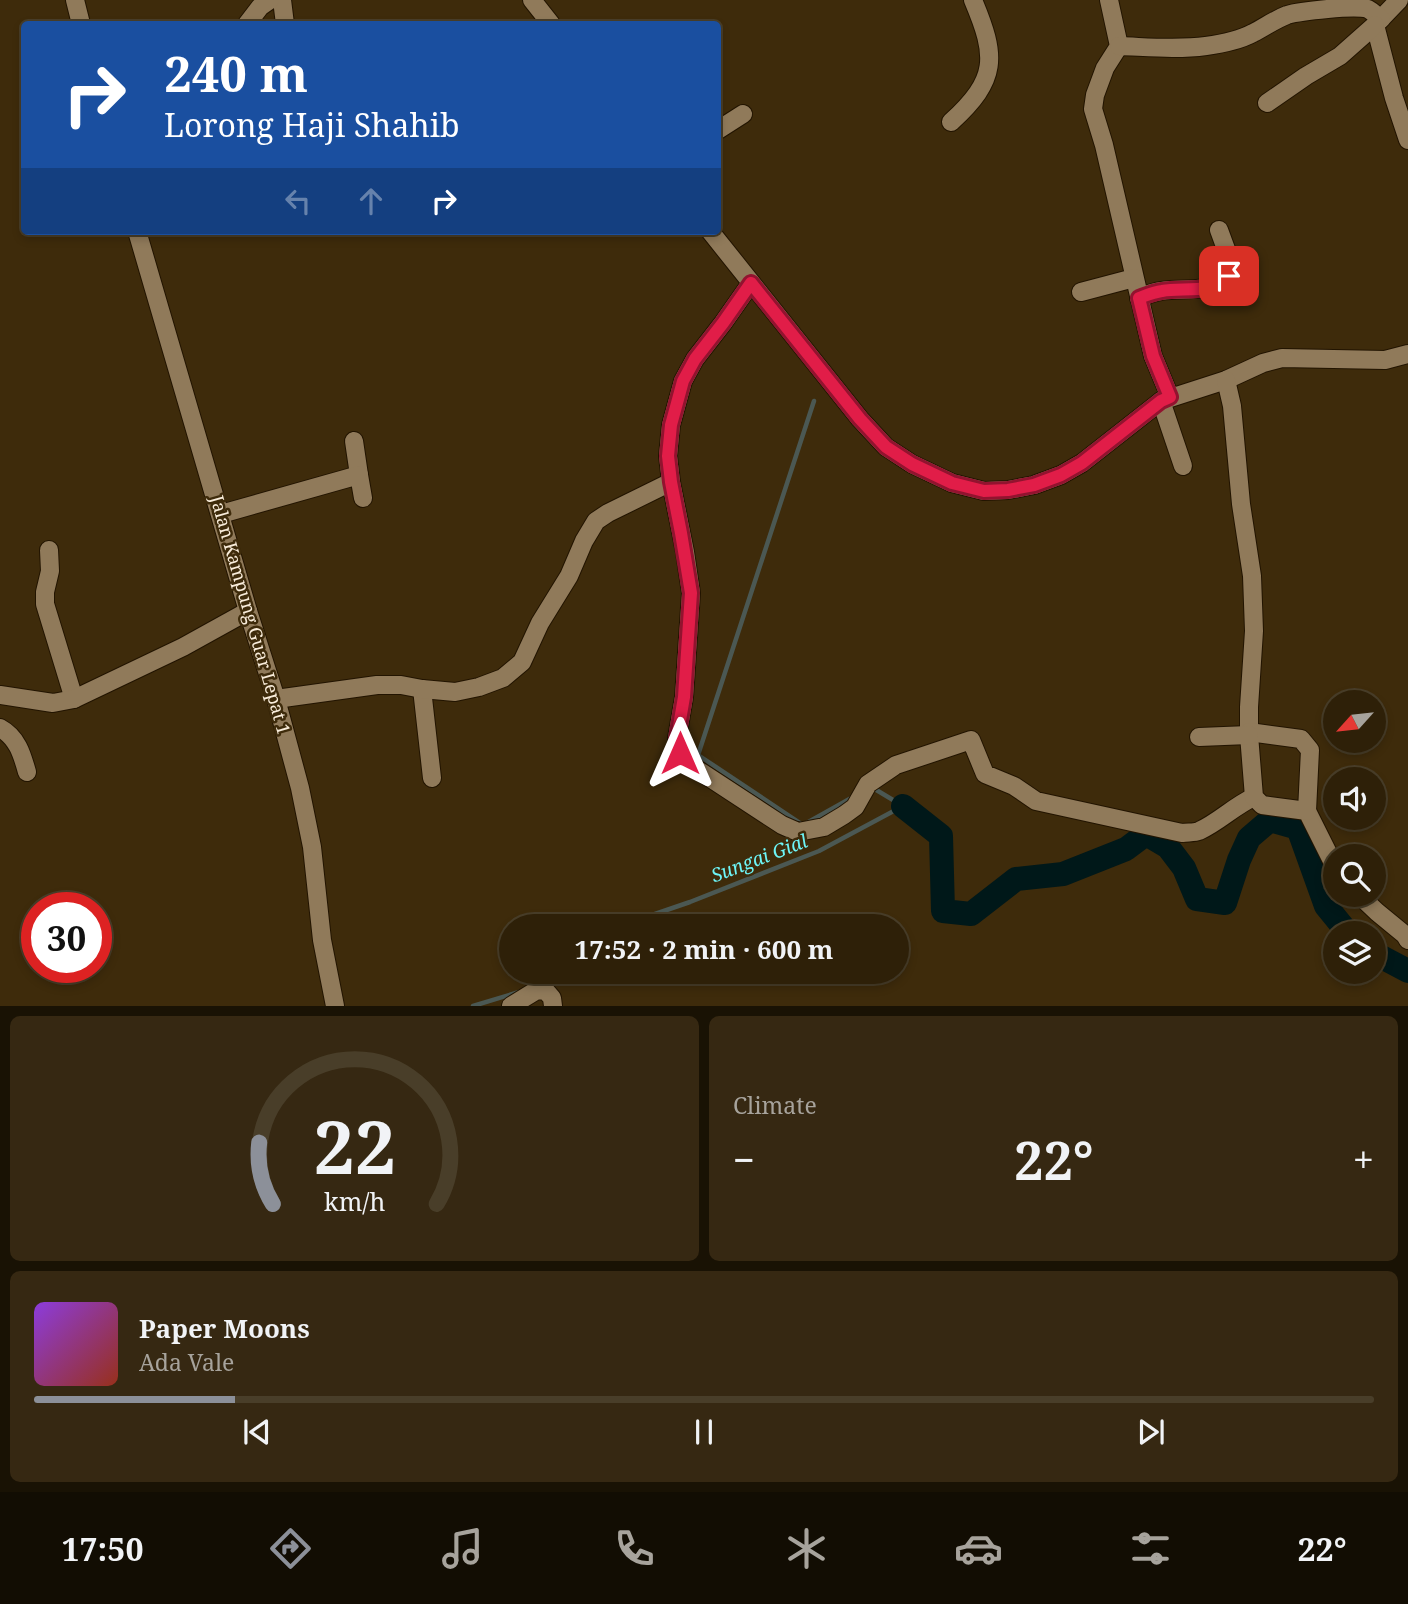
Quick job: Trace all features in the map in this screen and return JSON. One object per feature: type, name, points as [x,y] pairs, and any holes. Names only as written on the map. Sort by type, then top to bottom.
[{"type":"street","points":[[75,0],[80,21]]},
{"type":"street","points":[[249,21],[260,7],[270,0]]},
{"type":"street","points":[[282,0],[285,21]]},
{"type":"street","points":[[532,0],[549,21]]},
{"type":"street","points":[[951,122],[979,93],[990,64],[986,39],[973,0]]},
{"type":"street","points":[[1109,0],[1119,46],[1105,68],[1093,108],[1153,356],[1183,467]]},
{"type":"street","points":[[1267,103],[1340,56],[1373,13],[1399,0]]},
{"type":"street","points":[[1119,46],[1206,46],[1253,34],[1289,14],[1353,8],[1373,13]]},
{"type":"street","points":[[1373,13],[1394,98],[1408,140]]},
{"type":"street","points":[[721,129],[743,114]]},
{"type":"street","points":[[1139,298],[1163,290],[1201,289],[1223,282],[1232,271],[1219,230]]},
{"type":"street","name":"Jalan Kampung Guar Lepat 1","points":[[138,235],[300,788],[312,847],[322,940],[335,1006]]},
{"type":"street","points":[[713,235],[860,419],[886,447],[912,464],[952,483],[984,491],[1034,485],[1061,475],[1082,463],[1165,399],[1226,380],[1263,363],[1282,358],[1385,360],[1408,354]]},
{"type":"street","points":[[1082,292],[1134,278]]},
{"type":"street","points":[[751,283],[695,359],[683,381],[671,425],[668,456],[671,482],[691,593],[684,697],[677,738],[685,763],[782,825],[798,832],[824,827],[855,807],[868,784],[896,765],[971,740],[985,774],[1014,786],[1036,801],[1182,833],[1197,832],[1226,815],[1240,803],[1254,797]]},
{"type":"street","points":[[1226,380],[1232,406],[1241,504],[1252,576],[1254,631],[1250,734],[1254,797],[1262,805],[1307,811]]},
{"type":"street","points":[[354,441],[363,498]]},
{"type":"street","points":[[221,514],[359,475]]},
{"type":"street","points":[[276,699],[377,685],[401,685],[455,692],[503,678],[522,662],[596,521],[671,482]]},
{"type":"street","points":[[49,550],[50,571],[45,604],[74,699]]},
{"type":"street","points":[[0,695],[53,703],[74,699],[183,647],[248,611]]},
{"type":"street","points":[[422,689],[432,778]]},
{"type":"street","points":[[0,728],[6,731],[21,750],[27,772]]},
{"type":"street","points":[[1199,737],[1250,734],[1301,739],[1310,750],[1307,811],[1324,844]]},
{"type":"street","points":[[1372,907],[1408,940]]},
{"type":"street","points":[[511,1006],[537,990],[546,991],[553,1006]]},
{"type":"waterway","points":[[814,401],[698,755],[803,825],[853,797]]},
{"type":"waterway","points":[[873,788],[903,806]]},
{"type":"waterway","name":"Sungai Gial","points":[[655,914],[819,851],[903,806]]},
{"type":"waterway","points":[[903,806],[941,836],[943,911],[971,914],[1016,879],[1063,874],[1126,849],[1146,834],[1168,847],[1184,868],[1197,899],[1225,903],[1249,838],[1270,820],[1298,828],[1326,906],[1338,921]]},
{"type":"waterway","points":[[1386,959],[1408,971]]},
{"type":"waterway","name":"Sungai Gial","points":[[473,1006],[519,992]]},
{"type":"route","points":[[680,753],[677,738],[684,697],[691,593],[671,482],[668,456],[671,425],[683,381],[695,359],[751,283],[860,419],[886,447],[912,464],[952,483],[984,491],[1034,485],[1061,475],[1082,463],[1161,401],[1170,397],[1153,356],[1139,298],[1163,290],[1209,288],[1229,276]]}]
